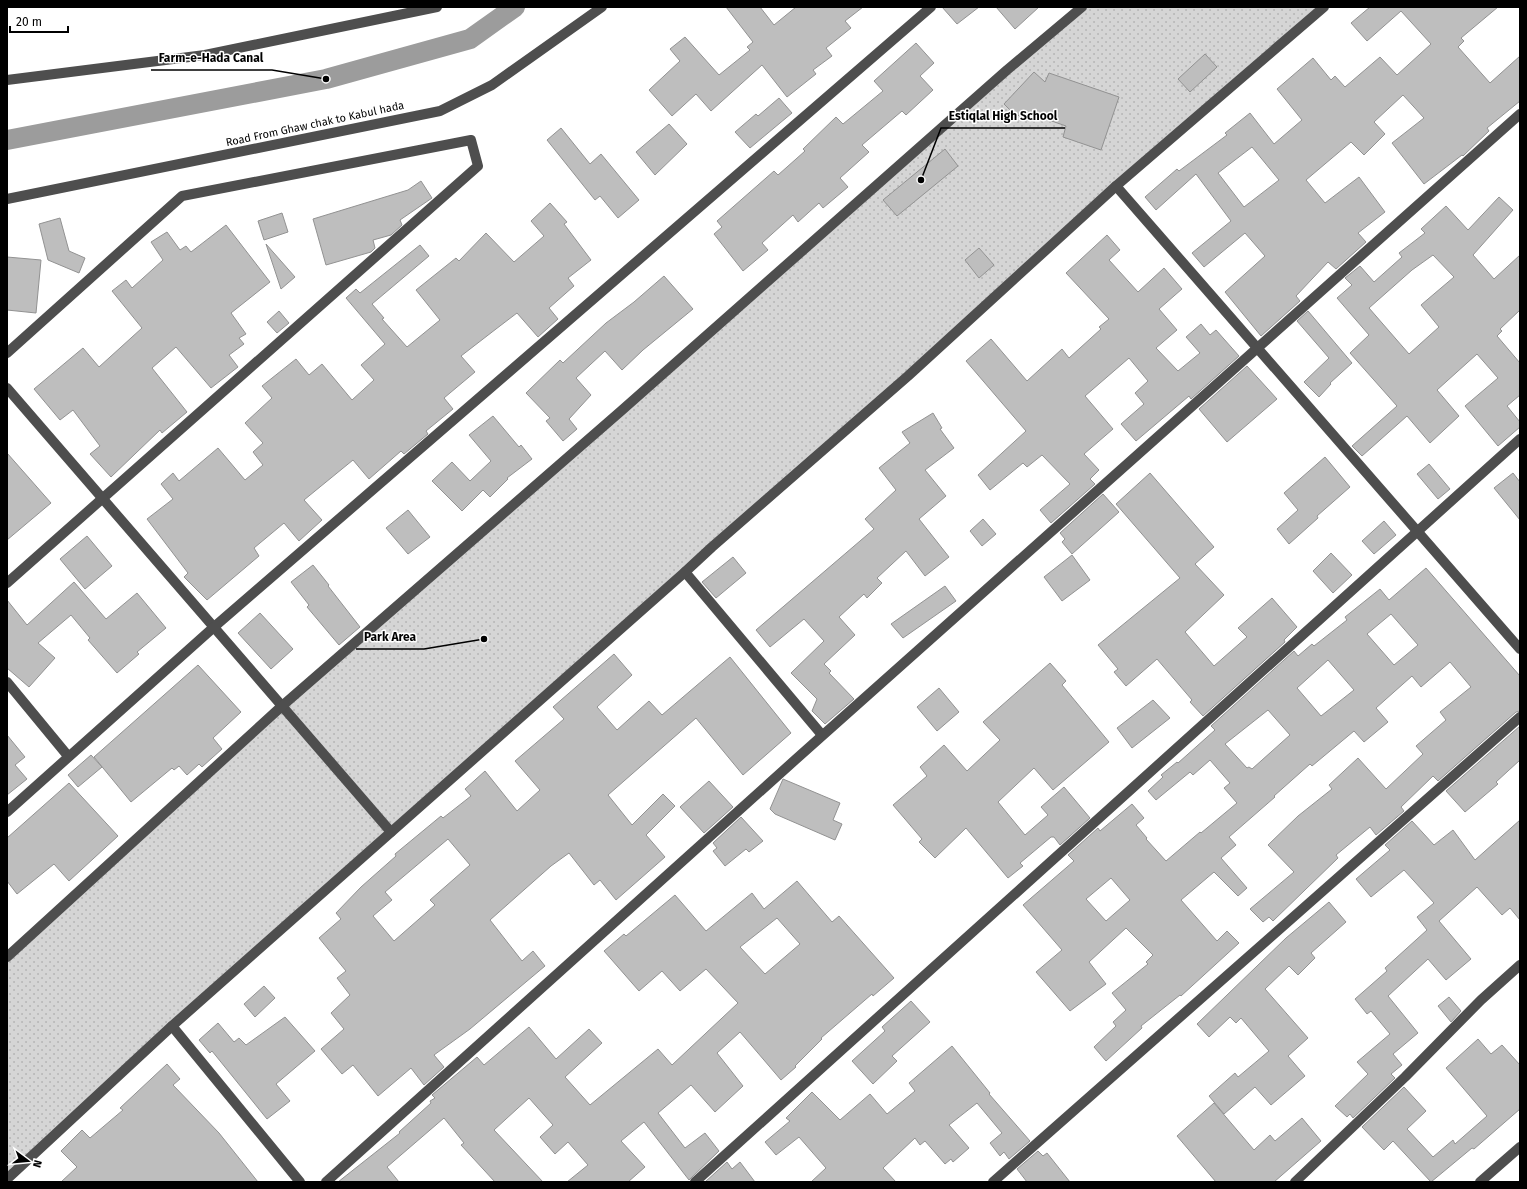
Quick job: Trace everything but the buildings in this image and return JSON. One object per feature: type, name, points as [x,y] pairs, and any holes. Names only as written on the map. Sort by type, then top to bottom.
[{"type":"street","points":[[7,80],[205,55],[437,7]]},
{"type":"street","name":"Road From Ghaw chak to Kabul hada","points":[[7,199],[440,110],[492,85],[602,7]]},
{"type":"street","points":[[7,812],[214,627],[931,7]]},
{"type":"street","points":[[7,957],[282,706],[615,416],[1007,70],[1082,7]]},
{"type":"street","points":[[7,1179],[172,1026],[712,547],[908,376],[1116,186],[1324,7]]},
{"type":"street","points":[[326,1182],[822,735],[1520,114]]},
{"type":"street","points":[[7,353],[182,196],[471,140],[478,166],[7,583]]},
{"type":"street","points":[[1116,186],[1520,649]]},
{"type":"street","points":[[7,388],[391,832]]},
{"type":"street","points":[[694,1182],[947,956],[1520,438]]},
{"type":"street","points":[[685,572],[822,735]]},
{"type":"street","points":[[7,682],[68,756]]},
{"type":"street","points":[[992,1182],[1520,717]]},
{"type":"street","points":[[1295,1182],[1405,1077],[1481,1000],[1520,965]]},
{"type":"street","points":[[172,1026],[300,1182]]},
{"type":"street","points":[[1480,1182],[1520,1147]]},
{"type":"shaded area","points":[[1078,7],[1324,7],[7,1179],[7,957],[282,706]]},
{"type":"waterway","points":[[7,140],[326,79],[470,39],[515,7]]},
{"type":"place","name":"Farm-e-Hada Canal","points":[[326,79]]},
{"type":"place","name":"Estiqlal High School","points":[[921,180]]},
{"type":"place","name":"Park Area","points":[[484,639]]}]
